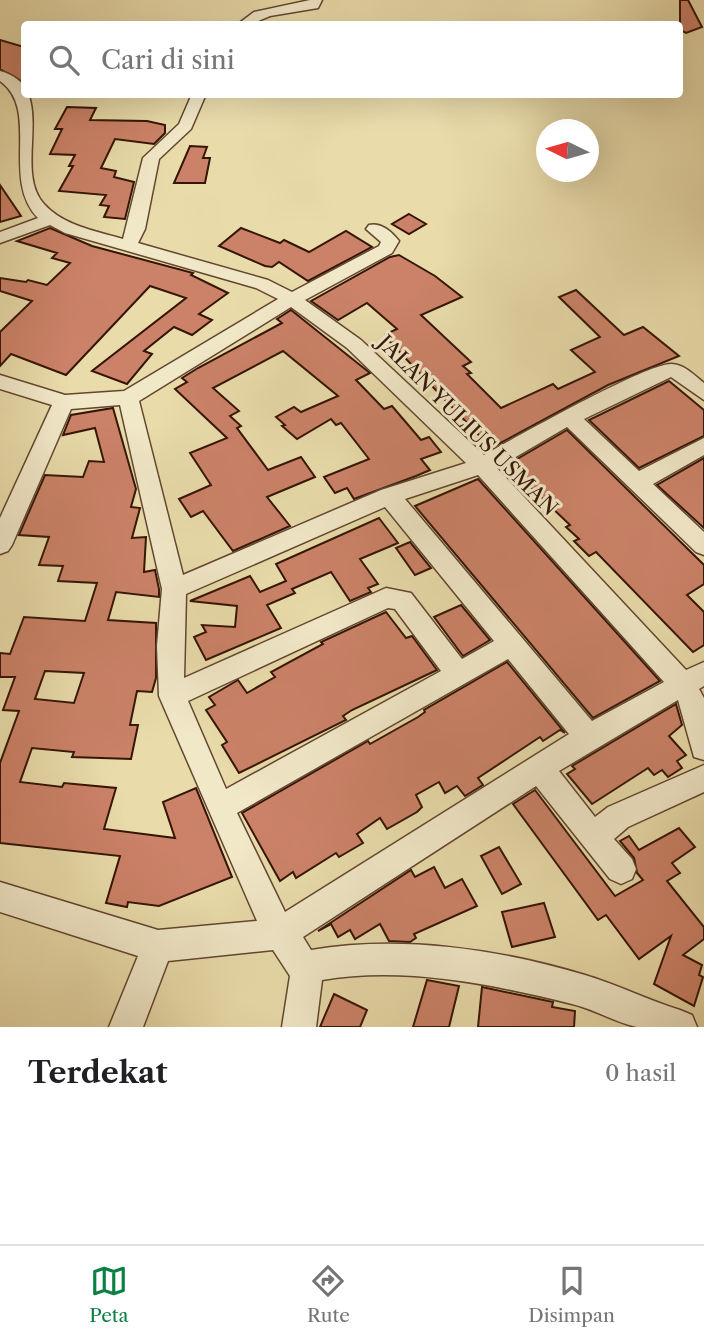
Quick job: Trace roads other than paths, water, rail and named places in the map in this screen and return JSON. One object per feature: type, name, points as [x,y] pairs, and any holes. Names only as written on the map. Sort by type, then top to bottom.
[{"type":"street","points":[[248,21],[267,14],[314,5],[316,0]]},
{"type":"street","points":[[11,78],[21,96]]},
{"type":"street","points":[[0,238],[50,219],[31,199],[26,182],[22,98]]},
{"type":"street","points":[[128,246],[136,229],[151,158],[186,126],[197,98]]},
{"type":"street","name":"JALAN YULIUS USMAN","points":[[50,219],[128,246],[262,284],[292,299],[383,369],[695,679]]},
{"type":"street","points":[[0,382],[65,402],[128,398],[292,299],[390,245],[387,237],[375,229]]},
{"type":"street","points":[[174,589],[389,496],[482,466],[569,417],[669,370],[676,371],[704,393]]},
{"type":"street","points":[[128,398],[174,589],[170,646],[172,696],[220,808],[279,934],[295,950],[305,967],[306,992],[299,1027]]},
{"type":"street","points":[[0,545],[54,419],[65,402]]},
{"type":"street","points":[[569,417],[703,543]]},
{"type":"street","points":[[637,482],[704,446]]},
{"type":"street","points":[[389,496],[588,737]]},
{"type":"street","points":[[172,696],[363,608],[394,598],[402,600],[459,674]]},
{"type":"street","points":[[220,808],[512,644]]},
{"type":"street","points":[[0,897],[158,946],[279,934],[588,737],[695,679],[697,712],[704,748]]},
{"type":"street","points":[[538,768],[621,869]]},
{"type":"street","points":[[593,837],[618,817],[704,778]]},
{"type":"street","points":[[126,1027],[158,946]]},
{"type":"street","points":[[305,967],[362,958],[448,965],[576,988],[680,1027]]}]
